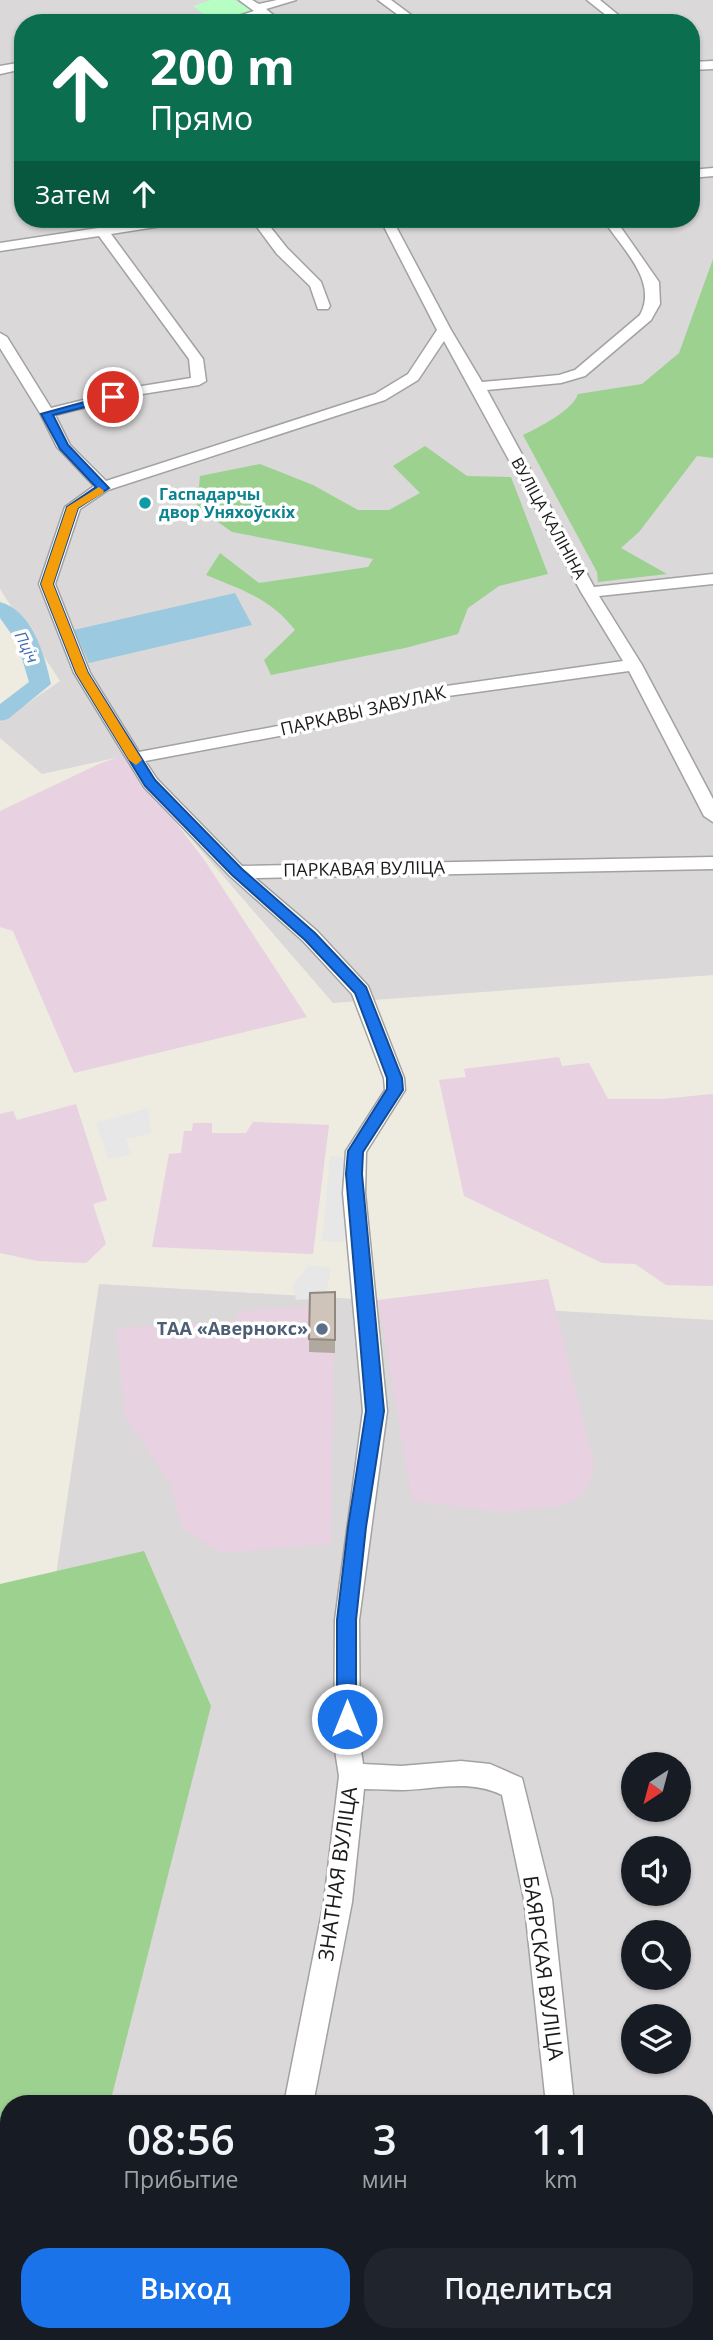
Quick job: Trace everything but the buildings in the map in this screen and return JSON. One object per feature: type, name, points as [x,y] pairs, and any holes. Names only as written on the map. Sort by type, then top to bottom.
[{"type":"street","points":[[245,0],[266,14]]},
{"type":"street","points":[[249,14],[290,0]]},
{"type":"street","points":[[384,0],[404,14]]},
{"type":"street","points":[[593,0],[611,14]]},
{"type":"street","points":[[0,247],[110,228]]},
{"type":"street","points":[[264,228],[282,251],[316,285],[323,306]]},
{"type":"street","name":"ВУЛІЦА КАЛІНІНА","points":[[391,228],[589,592],[634,665],[713,816]]},
{"type":"street","points":[[478,387],[561,379],[580,373],[646,317],[653,304],[652,282],[615,228]]},
{"type":"street","points":[[47,414],[136,391],[199,381],[196,359],[102,230]]},
{"type":"street","points":[[237,872],[150,783],[82,673],[47,584],[73,507],[103,488],[380,397],[413,377],[444,330]]},
{"type":"street","points":[[0,337],[64,447],[103,488]]},
{"type":"street","points":[[589,592],[713,579]]},
{"type":"street","name":"ПАРКАВЫ ЗАВУЛАК","points":[[134,758],[295,728],[425,694],[634,665]]},
{"type":"street","name":"ПАРКАВАЯ ВУЛІЦА","points":[[237,872],[713,863]]},
{"type":"street","name":"ЗНАТНАЯ ВУЛІЦА","points":[[237,872],[310,936],[361,991],[394,1078],[395,1090],[356,1151],[354,1193],[375,1411],[357,1527],[347,1620],[347,1744],[352,1776],[338,1902],[300,2095]]},
{"type":"street","name":"БАЯРСКАЯ ВУЛІЦА","points":[[352,1776],[401,1778],[461,1773],[490,1776],[513,1787],[538,1899],[559,2095]]},
{"type":"shaded area","points":[[0,0],[713,0],[713,975],[333,1003],[155,797],[124,756],[42,774],[0,738],[0,722],[60,681],[0,589]]},
{"type":"shaded area","points":[[124,755],[203,858],[307,1017],[74,1073],[13,931],[0,927],[0,811]]},
{"type":"shaded area","points":[[559,1057],[562,1066],[589,1063],[608,1099],[661,1099],[713,1094],[713,1286],[666,1285],[635,1264],[602,1263],[464,1196],[439,1080],[466,1077],[464,1069]]},
{"type":"shaded area","points":[[76,1104],[107,1200],[93,1204],[106,1244],[86,1263],[38,1261],[0,1253],[0,1114],[13,1111],[17,1120]]},
{"type":"shaded area","points":[[148,1108],[151,1133],[126,1139],[131,1154],[108,1159],[96,1123]]},
{"type":"shaded area","points":[[253,1122],[329,1125],[313,1254],[152,1247],[169,1154],[181,1153],[184,1131],[192,1131],[193,1123],[212,1123],[212,1133],[246,1133]]},
{"type":"shaded area","points":[[330,1156],[347,1158],[344,1242],[322,1241]]},
{"type":"shaded area","points":[[309,1265],[331,1268],[325,1298],[296,1300],[293,1284]]},
{"type":"shaded area","points":[[548,1279],[594,1464],[589,1486],[575,1501],[557,1507],[499,1512],[412,1501],[378,1300]]},
{"type":"shaded area","points":[[99,1284],[713,1320],[713,2095],[0,2095],[0,1954]]},
{"type":"shaded area","name":"ТАА «Авернокс»","points":[[335,1305],[331,1544],[220,1553],[181,1527],[171,1485],[125,1417],[116,1328],[237,1321],[237,1311]]},
{"type":"green space","points":[[211,0],[234,0],[254,11],[243,14],[204,14],[193,6]]},
{"type":"green space","points":[[713,259],[713,458],[697,456],[639,532],[621,548],[667,574],[598,582],[597,572],[523,435],[562,412],[578,394],[642,384],[679,353]]},
{"type":"green space","points":[[425,446],[467,476],[511,477],[548,574],[499,586],[468,608],[458,634],[405,648],[271,675],[264,660],[295,630],[265,602],[206,575],[220,553],[259,583],[368,567],[373,559],[232,532],[197,507],[200,476],[260,464],[313,485],[358,510],[389,510],[420,493],[393,466]]},
{"type":"green space","points":[[144,1551],[211,1706],[112,2095],[0,2095],[0,1584]]},
{"type":"water","points":[[235,593],[252,625],[89,663],[74,630]]},
{"type":"waterway","name":"Пціч","points":[[0,608],[16,623],[28,642],[40,684],[0,714]]},
{"type":"slow traffic","points":[[99,491],[73,507],[47,584],[82,673],[136,760]]},
{"type":"place","name":"Гаспадарчы двор Уняхоўскіх","points":[[145,503]]},
{"type":"place","name":"ТАА «Авернокс»","points":[[322,1329]]},
{"type":"route","points":[[113,397],[47,414],[64,447],[103,488],[73,507],[47,584],[82,673],[150,783],[237,872],[310,936],[361,991],[394,1078],[395,1090],[365,1132],[356,1151],[354,1174],[375,1411],[357,1527],[347,1620],[347,1719]]}]
